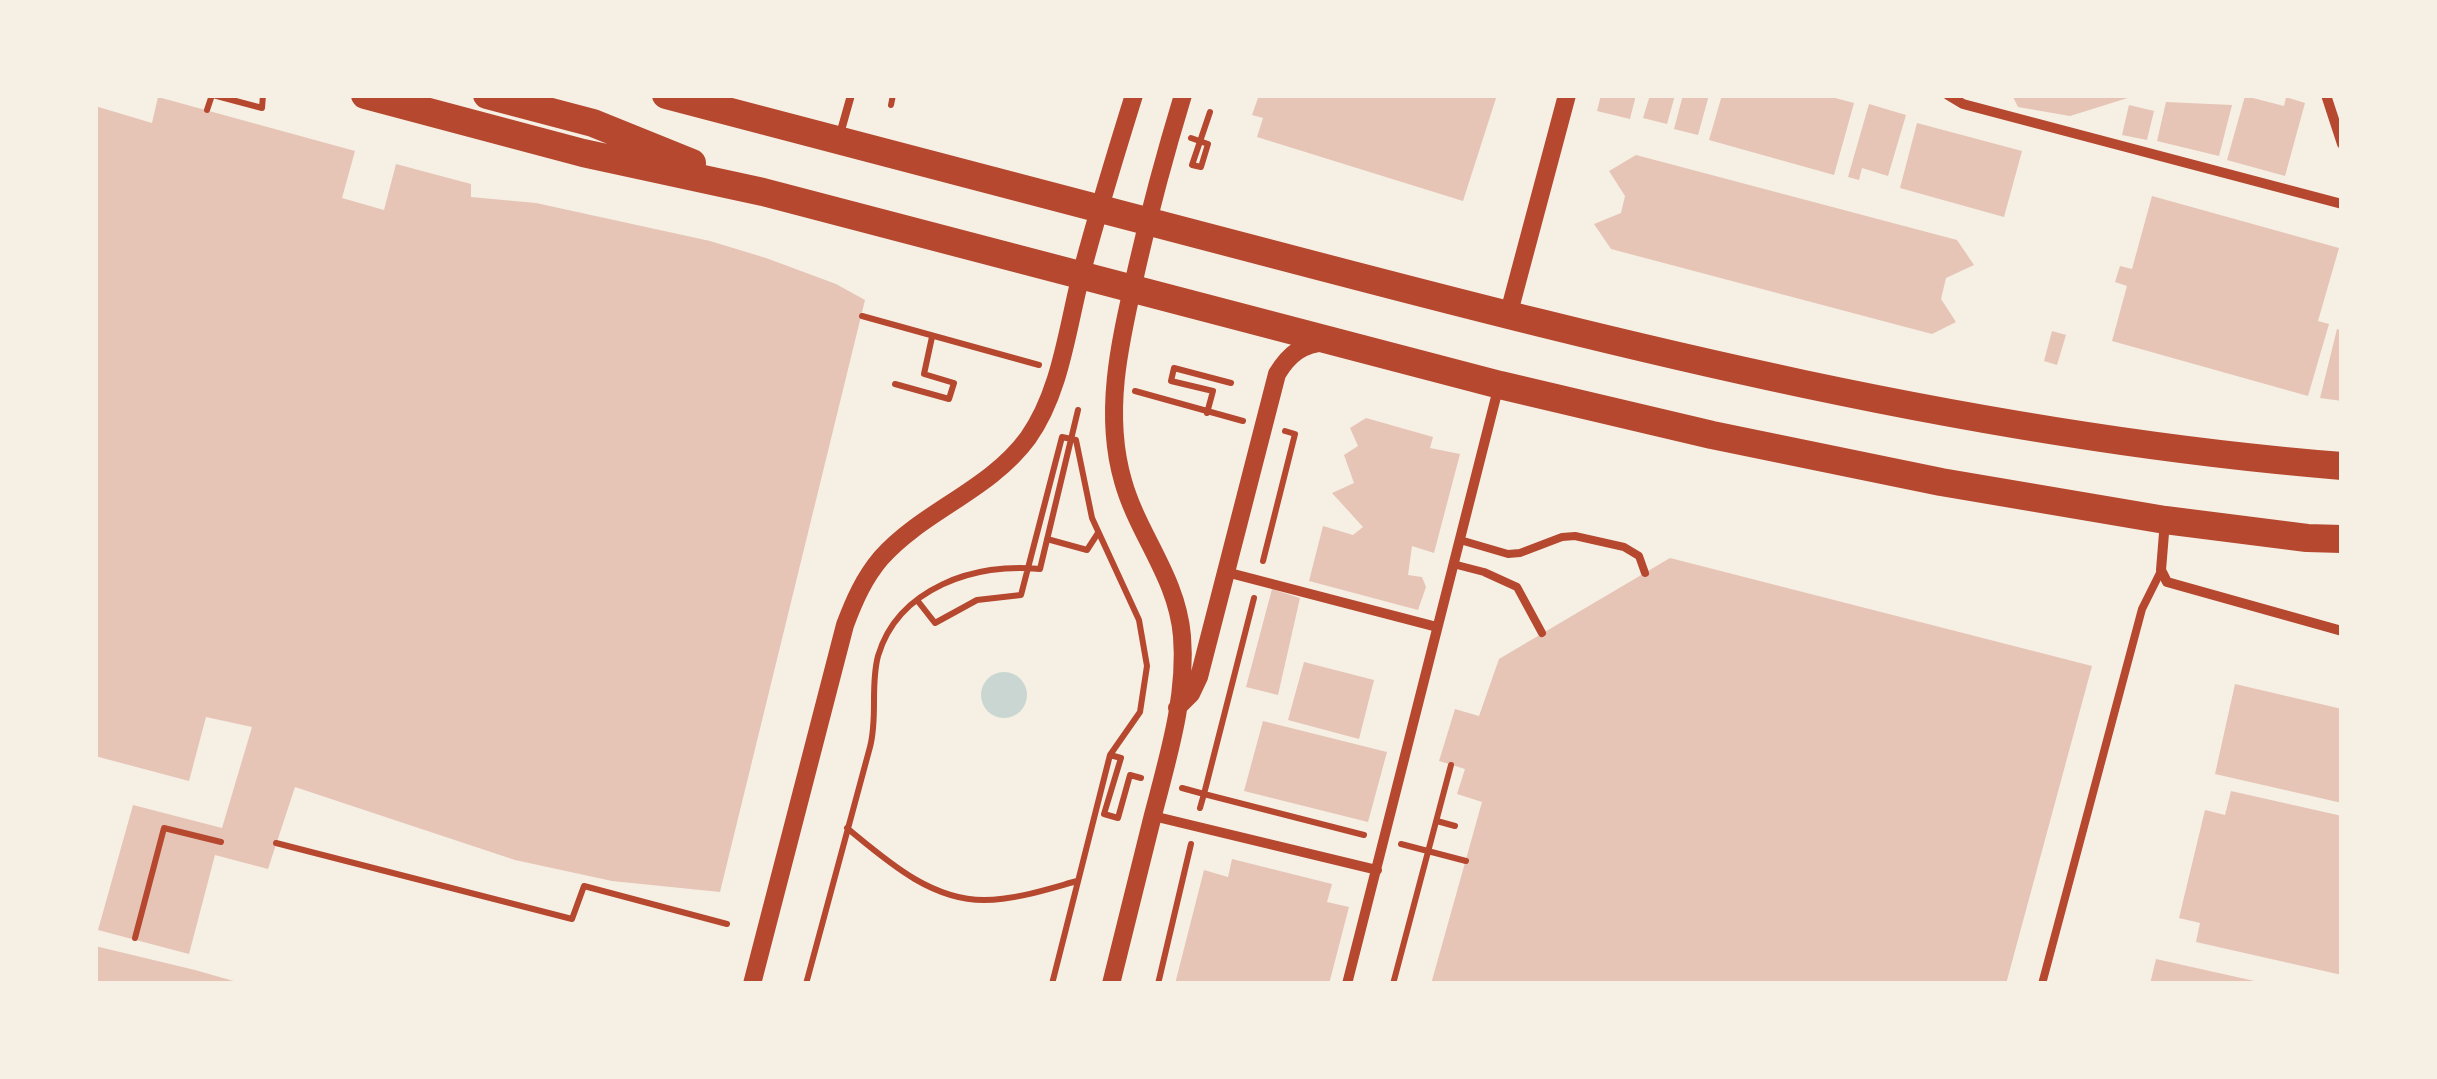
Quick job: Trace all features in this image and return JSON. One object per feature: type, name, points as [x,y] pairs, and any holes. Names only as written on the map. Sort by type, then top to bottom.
[{"type":"highway","points":[[365,95],[583,152],[763,192],[1081,277],[1712,435],[1942,482],[2165,520],[2308,538],[2342,538]]},
{"type":"highway","points":[[486,95],[593,123],[763,192]]},
{"type":"highway","points":[[666,95],[1508,316],[1732,369],[1952,413],[2142,444],[2342,466]]},
{"type":"street","points":[[752,984],[845,625],[857,593],[895,545],[992,477],[1030,436],[1050,394],[1134,95]]},
{"type":"street","points":[[1110,984],[1172,742],[1182,636],[1176,601],[1164,567],[1132,506],[1117,456],[1116,366],[1159,171],[1184,95]]},
{"type":"street","points":[[1508,316],[1567,95]]},
{"type":"street","points":[[1948,95],[1963,104],[2341,201]]},
{"type":"street","points":[[2326,95],[2342,144]]},
{"type":"street","points":[[1177,708],[1191,694],[1199,678],[1277,374],[1298,349],[1331,341]]},
{"type":"street","points":[[1347,984],[1500,384]]},
{"type":"street","points":[[2165,520],[2162,570],[2167,582],[2342,630]]},
{"type":"street","points":[[1224,572],[1437,627]]},
{"type":"street","points":[[1153,816],[1377,870]]},
{"type":"lane","points":[[838,141],[851,95]]},
{"type":"lane","points":[[1460,540],[1508,554],[1562,536],[1575,536],[1624,547],[1639,556],[1646,572]]},
{"type":"lane","points":[[1454,564],[1517,587],[1542,633]]},
{"type":"lane","points":[[2042,984],[2142,609],[2162,570]]},
{"type":"path","points":[[208,110],[212,95],[262,108],[263,95]]},
{"type":"path","points":[[891,104],[892,95]]},
{"type":"path","points":[[1208,144],[1200,167],[1192,165],[1210,112]]},
{"type":"path","points":[[862,316],[1052,368]]},
{"type":"path","points":[[895,384],[949,400],[954,383],[924,374],[932,337]]},
{"type":"path","points":[[1207,412],[1213,391],[1171,381],[1174,368],[1231,383]]},
{"type":"path","points":[[1121,387],[1260,425]]},
{"type":"path","points":[[1069,396],[1078,410]]},
{"type":"path","points":[[806,984],[873,738],[878,656],[889,632],[917,600],[964,575],[1012,566],[1040,569],[1078,410],[1092,402]]},
{"type":"path","points":[[1262,566],[1295,434],[1278,430]]},
{"type":"path","points":[[917,600],[936,623],[977,600],[1022,595],[1062,437],[1076,440],[1098,533],[1139,620],[1147,666],[1140,712],[1110,754],[1052,984]]},
{"type":"path","points":[[1046,539],[1087,550],[1098,533]]},
{"type":"path","points":[[1199,813],[1257,585]]},
{"type":"path","points":[[1110,754],[1120,758],[1104,814],[1118,818],[1130,775]]},
{"type":"path","points":[[1393,984],[1452,765]]},
{"type":"path","points":[[1204,794],[1372,837]]},
{"type":"path","points":[[1437,821],[1455,826]]},
{"type":"path","points":[[135,938],[164,828],[221,842]]},
{"type":"path","points":[[847,828],[894,867],[941,892],[984,900],[1078,881]]},
{"type":"path","points":[[1158,984],[1194,832]]},
{"type":"path","points":[[1391,842],[1466,861]]},
{"type":"path","points":[[276,843],[572,920],[584,886],[727,924]]},
{"type":"shaded area","points":[[1004,672],[1020,679],[1027,695],[1020,711],[1004,718],[988,711],[981,695],[988,679]]},
{"type":"building","points":[[1259,95],[1497,95],[1463,201],[1257,137],[1263,118],[1252,115]]},
{"type":"building","points":[[1601,95],[1636,95],[1630,119],[1597,111]]},
{"type":"building","points":[[1650,95],[1675,95],[1667,124],[1643,118]]},
{"type":"building","points":[[1683,95],[1709,95],[1698,135],[1674,129]]},
{"type":"building","points":[[1722,95],[1824,95],[1854,103],[1834,175],[1709,140]]},
{"type":"building","points":[[2134,96],[2070,116],[2018,107],[2013,97]]},
{"type":"building","points":[[2245,96],[2284,106],[2286,97],[2305,103],[2285,176],[2227,160]]},
{"type":"building","points":[[158,97],[355,151],[342,198],[384,210],[396,164],[471,184],[471,197],[536,203],[710,241],[836,284],[865,300],[720,892],[612,881],[515,860],[295,787],[268,869],[215,855],[189,954],[98,930],[133,805],[222,828],[252,727],[206,717],[189,781],[95,756],[95,106],[152,123]]},
{"type":"building","points":[[2166,102],[2232,105],[2219,156],[2157,141]]},
{"type":"building","points":[[1869,104],[1906,115],[1888,176],[1862,168],[1859,180],[1848,177]]},
{"type":"building","points":[[2129,105],[2154,111],[2147,140],[2122,135]]},
{"type":"building","points":[[1917,123],[2022,151],[2004,217],[1900,188]]},
{"type":"building","points":[[1636,155],[1957,240],[1974,265],[1946,278],[1941,299],[1956,322],[1932,334],[1611,249],[1594,224],[1621,213],[1625,196],[1609,171]]},
{"type":"building","points":[[2152,196],[2339,248],[2318,321],[2329,324],[2308,396],[2112,341],[2127,286],[2115,282],[2120,266],[2132,269]]},
{"type":"building","points":[[2337,329],[2342,331],[2342,401],[2320,398]]},
{"type":"building","points":[[2052,331],[2066,335],[2057,365],[2044,361]]},
{"type":"building","points":[[1366,418],[1433,437],[1430,448],[1460,454],[1434,553],[1412,546],[1408,575],[1422,577],[1426,587],[1418,610],[1309,581],[1323,526],[1353,535],[1363,527],[1332,493],[1354,483],[1344,455],[1358,446],[1350,428]]},
{"type":"building","points":[[1670,558],[2092,666],[2006,984],[1431,984],[1482,802],[1457,794],[1465,769],[1439,761],[1455,709],[1479,716],[1499,659]]},
{"type":"building","points":[[1272,589],[1300,598],[1278,695],[1246,687]]},
{"type":"building","points":[[1304,662],[1374,680],[1359,739],[1288,720]]},
{"type":"building","points":[[2235,684],[2342,709],[2342,803],[2215,774]]},
{"type":"building","points":[[1263,721],[1387,752],[1368,822],[1244,791]]},
{"type":"building","points":[[2231,791],[2342,816],[2342,975],[2196,942],[2200,923],[2179,918],[2205,810],[2225,815]]},
{"type":"building","points":[[1232,859],[1332,884],[1327,902],[1349,907],[1329,984],[1175,984],[1204,870],[1228,877]]},
{"type":"building","points":[[95,946],[195,970],[244,984],[95,984]]},
{"type":"building","points":[[2156,959],[2259,982],[2259,984],[2150,984]]}]
